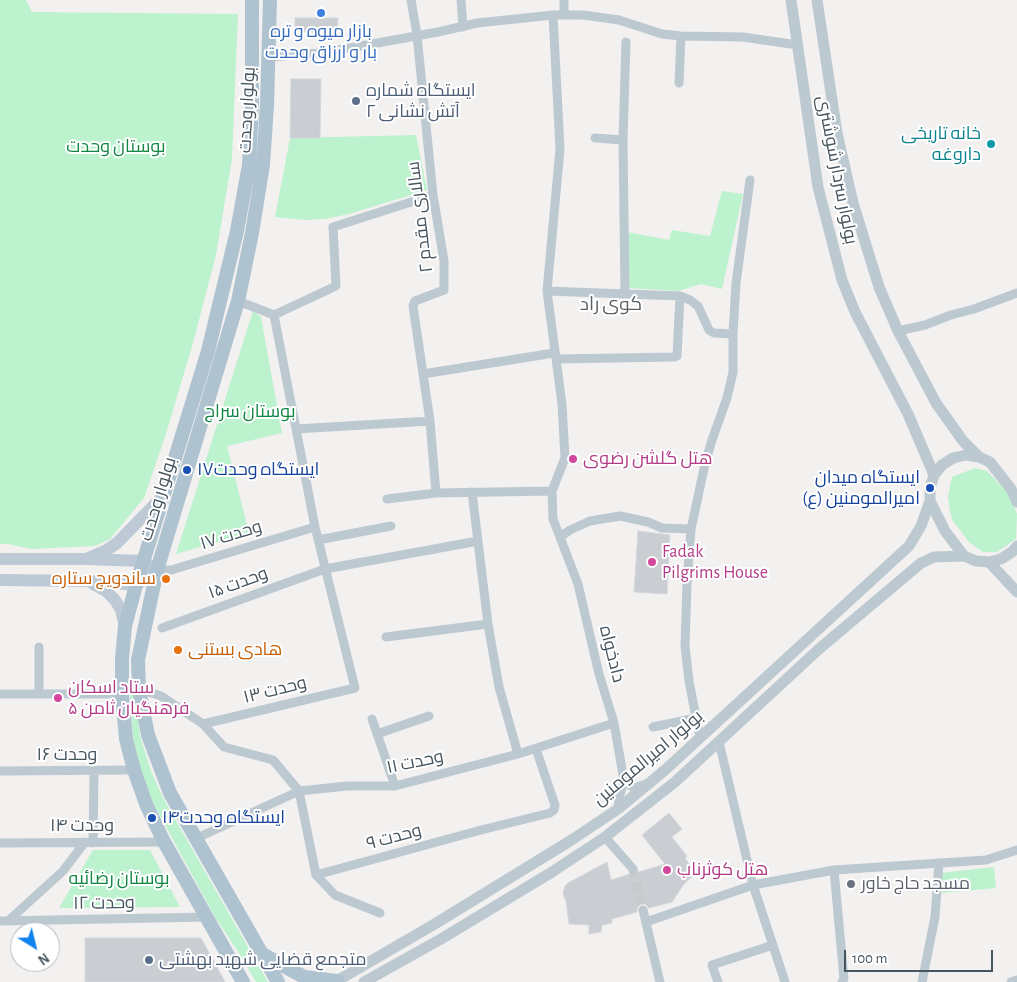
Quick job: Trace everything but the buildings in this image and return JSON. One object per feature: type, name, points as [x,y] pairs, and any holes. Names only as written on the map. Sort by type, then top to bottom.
[{"type":"main road","name":"بولوار وحدت","points":[[242,981],[164,842],[146,804],[126,739],[122,694],[122,659],[125,626],[162,497],[208,351],[237,231],[249,165],[252,106],[252,0]]},
{"type":"main road","name":"بولوار وحدت","points":[[270,0],[263,165],[252,233],[238,301],[156,570],[138,660],[139,689],[148,734],[170,793],[278,982]]},
{"type":"main road","points":[[86,559],[107,550],[117,543],[162,497]]},
{"type":"main road","points":[[0,559],[143,561],[156,570],[136,586],[87,581],[0,580]]},
{"type":"main road","points":[[86,559],[91,562],[95,571],[87,581]]},
{"type":"main road","points":[[87,581],[106,591],[115,600],[121,610],[125,626]]},
{"type":"main road","points":[[264,955],[304,977],[336,982]]},
{"type":"street","name":"سالاری مقدم ۲","points":[[411,0],[417,35],[433,195],[444,261],[445,288],[413,303],[430,421],[436,493]]},
{"type":"street","points":[[461,0],[463,26]]},
{"type":"street","points":[[564,0],[564,15]]},
{"type":"street","name":"بولوار سردار شوشتری","points":[[792,0],[818,187],[842,280],[855,312],[908,414],[934,475]]},
{"type":"street","name":"بولوار سردار شوشتری","points":[[817,0],[837,132],[852,202],[879,288],[898,331],[936,403],[963,441],[979,457],[990,462],[1011,489],[1017,502]]},
{"type":"street","points":[[269,58],[322,52],[438,32],[477,23],[553,15],[583,15],[619,20],[662,34],[743,38],[798,45]]},
{"type":"street","points":[[387,499],[436,493],[552,490],[565,458],[562,404],[547,291],[560,150],[553,15]]},
{"type":"street","points":[[679,83],[681,36]]},
{"type":"street","points":[[625,294],[623,140],[626,42]]},
{"type":"street","points":[[595,138],[623,140]]},
{"type":"street","points":[[700,738],[689,681],[685,646],[686,592],[691,529],[705,464],[727,398],[733,372],[736,283],[750,180]]},
{"type":"street","points":[[238,301],[274,314],[336,286],[333,227],[433,195]]},
{"type":"street","points":[[547,291],[680,296],[698,306],[709,330],[714,333],[733,334]]},
{"type":"street","points":[[898,331],[925,325],[1017,293]]},
{"type":"street","points":[[423,374],[555,356],[677,356],[680,296]]},
{"type":"street","points":[[274,314],[315,527],[325,569]]},
{"type":"street","points":[[296,429],[430,421]]},
{"type":"street","points":[[934,475],[942,465],[953,458],[966,455],[979,457]]},
{"type":"street","name":"بولوار امیرالمومنین","points":[[336,982],[570,841],[618,809],[649,784],[909,546],[921,526],[930,501],[930,488],[934,475]]},
{"type":"street","name":"دادخواه","points":[[552,490],[553,519],[578,584],[599,674],[614,723],[624,781]]},
{"type":"street","points":[[472,492],[488,624],[499,686],[518,754]]},
{"type":"street","points":[[930,501],[946,531],[964,556]]},
{"type":"street","points":[[560,537],[590,521],[620,516],[648,522],[662,528],[691,529]]},
{"type":"street","points":[[318,540],[390,526]]},
{"type":"street","name":"وحدت ۱۷","points":[[156,570],[171,570],[315,527]]},
{"type":"street","name":"وحدت ۱۵","points":[[162,628],[325,569],[478,541]]},
{"type":"street","points":[[1017,546],[1012,552],[1001,559],[989,562],[1017,592]]},
{"type":"street","name":"بولوار امیرالمومنین","points":[[364,982],[552,872],[605,837],[675,782],[819,648],[921,563],[934,557],[964,556],[976,561],[989,562]]},
{"type":"street","name":"وحدت ۱۳","points":[[203,724],[355,688],[325,569]]},
{"type":"street","points":[[386,637],[488,624]]},
{"type":"street","points":[[39,647],[39,694]]},
{"type":"street","points":[[139,689],[162,696],[203,724],[224,747],[273,760],[299,790],[316,875],[335,894],[380,913]]},
{"type":"street","points":[[0,694],[122,694]]},
{"type":"street","points":[[377,734],[429,716]]},
{"type":"street","points":[[653,727],[696,718]]},
{"type":"street","points":[[372,719],[396,786]]},
{"type":"street","name":"وحدت ۱۱","points":[[197,838],[299,790],[347,786],[396,786],[536,749],[614,723]]},
{"type":"street","points":[[720,742],[753,885],[785,982]]},
{"type":"street","name":"وحدت ۹","points":[[316,875],[550,813],[556,805],[536,749]]},
{"type":"street","name":"وحدت ۱۶","points":[[0,771],[134,770]]},
{"type":"street","points":[[4,921],[63,871],[89,843],[94,771]]},
{"type":"street","points":[[618,809],[618,798],[624,781],[634,788],[649,784]]},
{"type":"street","points":[[605,837],[633,869]]},
{"type":"street","name":"وحدت ۱۴","points":[[0,843],[164,842]]},
{"type":"street","points":[[646,922],[753,885],[834,870],[986,860],[1017,850]]},
{"type":"street","points":[[922,982],[935,917],[939,863]]},
{"type":"street","points":[[834,870],[844,979],[842,982]]},
{"type":"street","points":[[643,910],[660,982]]},
{"type":"street","name":"وحدت ۱۲","points":[[4,921],[208,918]]},
{"type":"street","points":[[718,982],[712,965],[773,945]]},
{"type":"street","points":[[1011,982],[1017,980]]},
{"type":"green space","name":"بوستان وحدت","points":[[0,0],[26,0],[32,12],[238,14],[232,159],[216,255],[193,343],[166,434],[144,498],[110,539],[95,546],[31,549],[0,544]]},
{"type":"green space","points":[[416,135],[427,190],[349,214],[325,219],[304,220],[275,217],[290,138]]},
{"type":"green space","points":[[722,191],[743,194],[722,289],[701,284],[678,291],[628,288],[627,232],[669,240],[672,230],[710,236]]},
{"type":"green space","name":"بوستان سراج","points":[[253,311],[261,317],[282,433],[227,446],[249,533],[176,554]]},
{"type":"green space","points":[[975,468],[987,471],[1009,494],[1017,514],[1016,539],[997,552],[983,552],[969,542],[953,521],[950,511],[948,497],[952,477]]},
{"type":"green space","points":[[129,682],[133,683],[140,736],[151,771],[163,798],[268,982],[256,982],[215,917],[153,803],[142,775],[133,738]]},
{"type":"green space","name":"بوستان رضائیه","points":[[93,850],[150,850],[180,907],[59,908]]},
{"type":"green space","points":[[994,867],[996,888],[942,893],[940,873]]},
{"type":"tunnel","points":[[633,869],[643,910]]},
{"type":"place","name":"بازار میوه و تره بار و ارزاق وحدت","points":[[321,13]]},
{"type":"place","name":"ایستگاه شماره ۲ آتش نشانی","points":[[356,101]]},
{"type":"place","name":"خانه تاریخی داروغه","points":[[991,144]]},
{"type":"place","name":"هتل گلشن رضوی","points":[[573,459]]},
{"type":"place","name":"ایستگاه وحدت۱۷","points":[[187,470]]},
{"type":"place","name":"ایستگاه میدان امیرالمومنین (ع)","points":[[930,488]]},
{"type":"place","name":"Fadak Pilgrims House","points":[[652,562]]},
{"type":"place","name":"ساندویچ ستاره","points":[[166,579]]},
{"type":"place","name":"هادی بستنی","points":[[178,650]]},
{"type":"place","name":"ستاد اسکان فرهنگیان ثامن ۵","points":[[58,698]]},
{"type":"place","name":"ایستگاه وحدت۱۴","points":[[152,818]]},
{"type":"place","name":"هتل کوثرناب","points":[[667,870]]},
{"type":"place","name":"مسجد حاج خاور","points":[[851,884]]},
{"type":"place","name":"متجمع قضایی شهید بهشتی","points":[[149,960]]},
{"type":"district","name":"کوی راد","points":[[611,304]]}]
